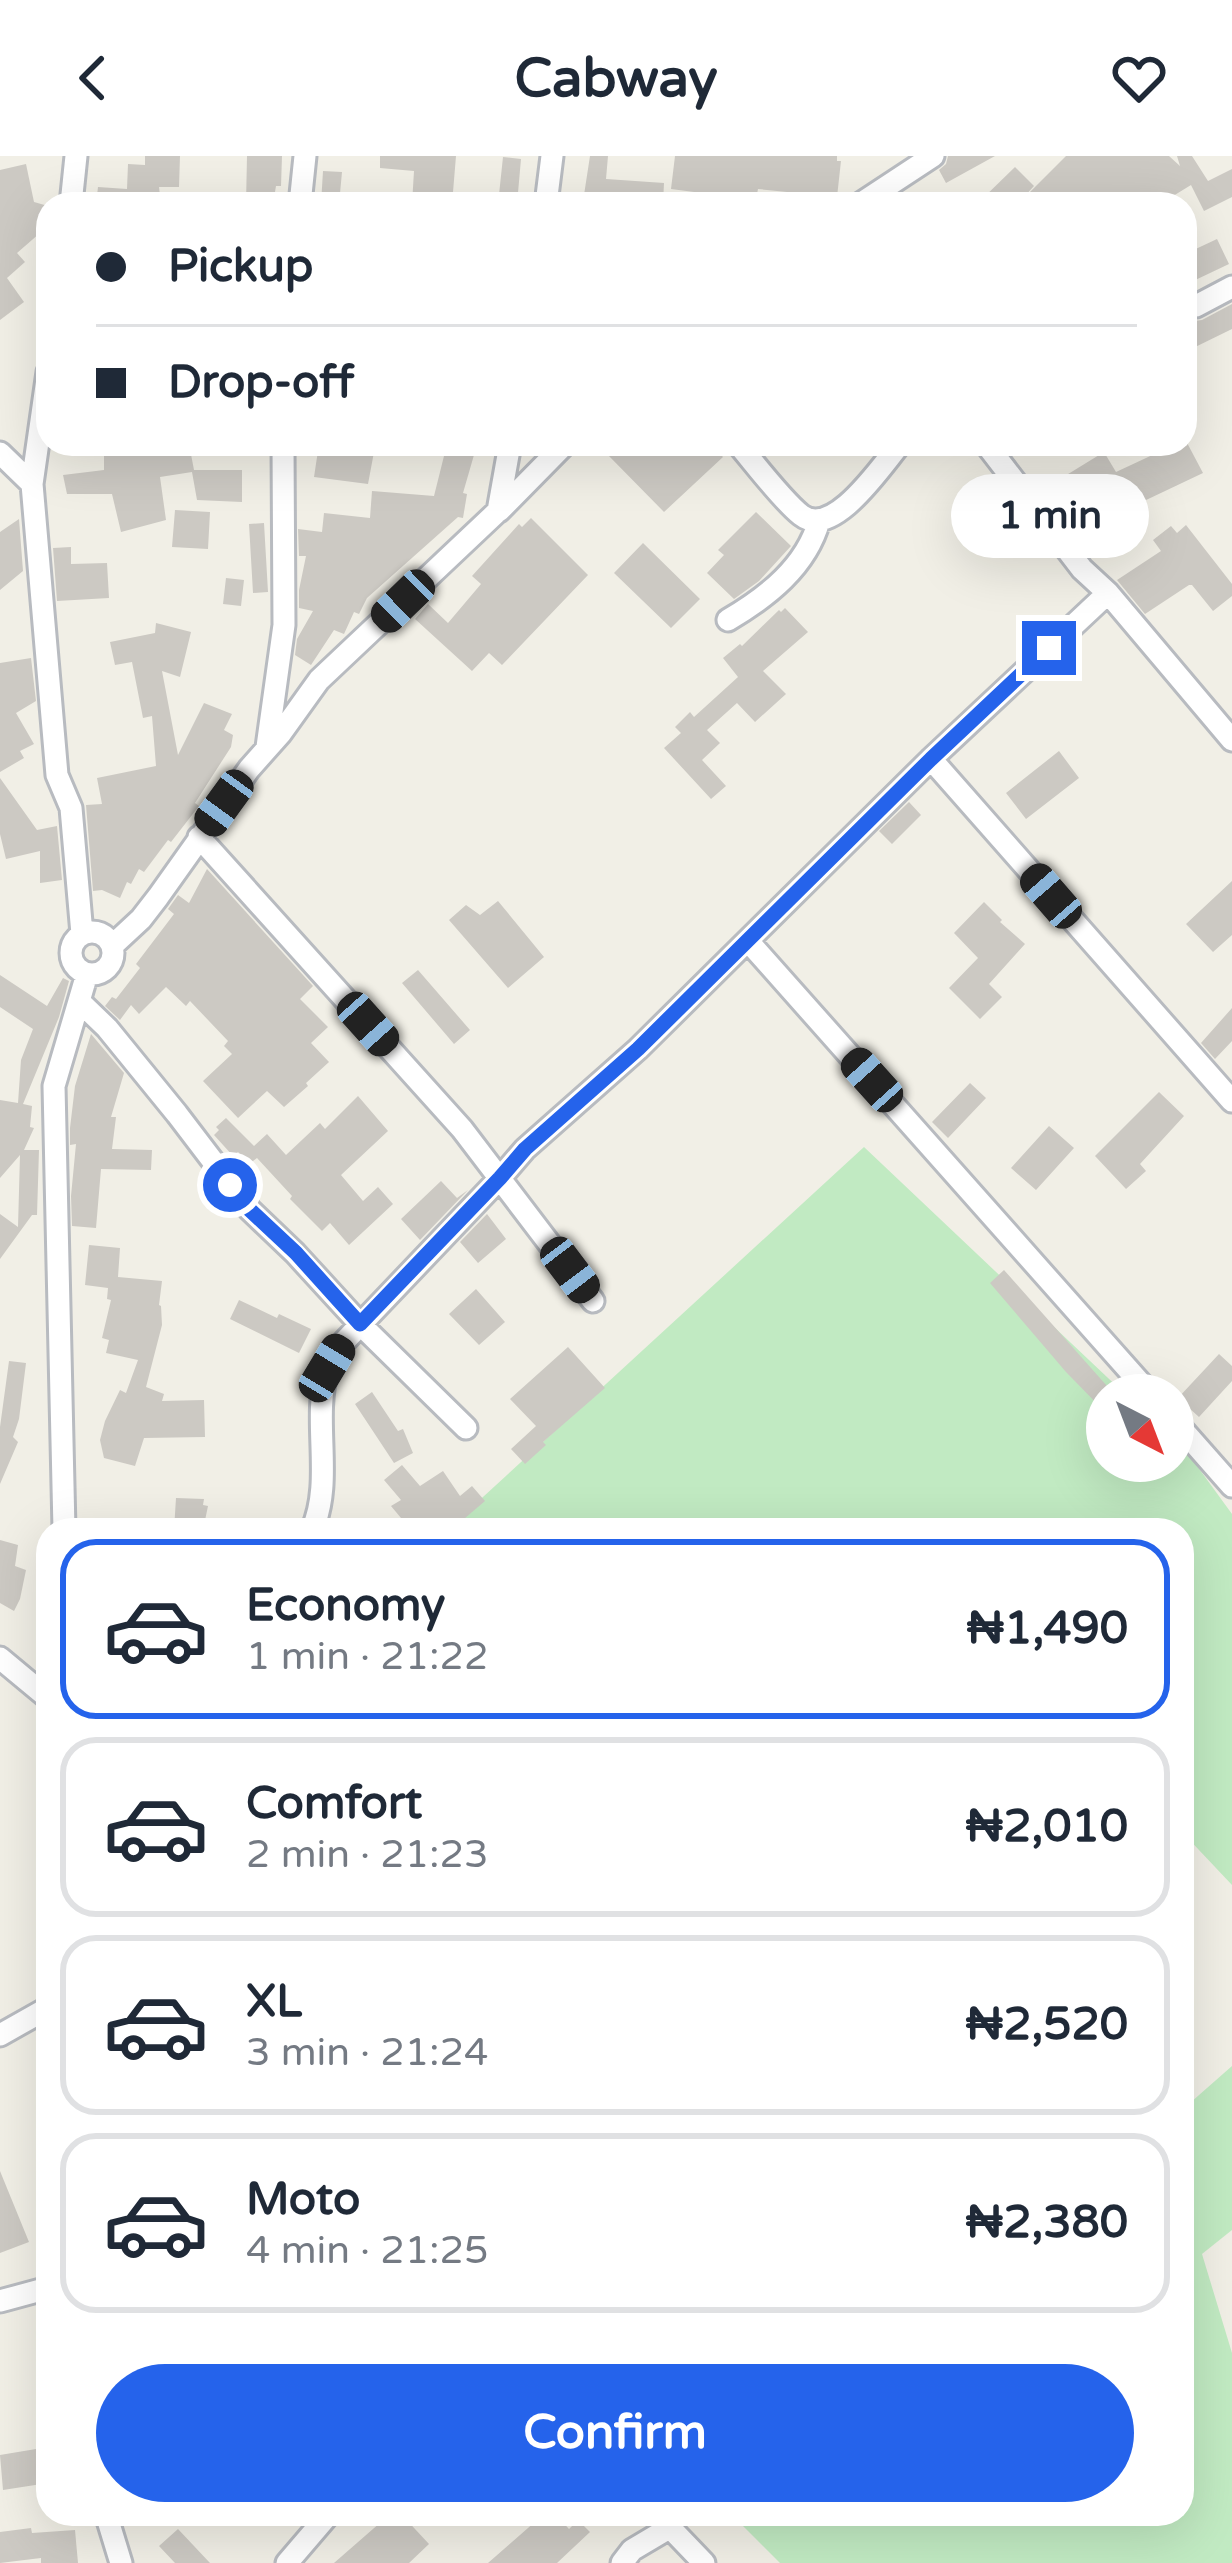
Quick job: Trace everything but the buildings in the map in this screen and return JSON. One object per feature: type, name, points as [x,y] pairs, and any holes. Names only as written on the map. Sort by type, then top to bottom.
[{"type":"street","points":[[72,192],[76,156]]},
{"type":"street","points":[[301,192],[304,156]]},
{"type":"street","points":[[548,192],[552,156]]},
{"type":"street","points":[[878,192],[933,156]]},
{"type":"street","points":[[1197,305],[1232,287]]},
{"type":"street","points":[[0,453],[32,484]]},
{"type":"street","points":[[36,456],[32,484],[57,775],[71,808],[82,934]]},
{"type":"street","points":[[267,747],[284,625],[283,456]]},
{"type":"street","points":[[498,512],[508,456]]},
{"type":"street","points":[[113,945],[104,934],[82,934],[76,938],[71,959],[88,974],[108,967],[113,945],[140,919],[320,680],[553,456]]},
{"type":"street","points":[[749,456],[802,517],[819,521],[840,514],[890,456]]},
{"type":"street","points":[[995,456],[1082,569],[1108,593],[1232,740]]},
{"type":"street","points":[[728,620],[766,598],[806,553],[819,521]]},
{"type":"street","points":[[315,1518],[321,1494],[327,1368],[340,1346],[525,1149],[638,1049],[931,759],[1108,593]]},
{"type":"street","points":[[931,759],[1232,1101]]},
{"type":"street","points":[[200,837],[462,1129],[593,1300]]},
{"type":"street","points":[[748,940],[1132,1374]]},
{"type":"street","points":[[64,1518],[53,1107],[56,1071],[88,974]]},
{"type":"street","points":[[79,1001],[146,1075],[250,1210],[466,1429]]},
{"type":"street","points":[[1194,1443],[1232,1486]]},
{"type":"street","points":[[0,1658],[36,1688]]},
{"type":"street","points":[[0,2036],[36,2015]]},
{"type":"street","points":[[0,2301],[36,2291]]},
{"type":"street","points":[[110,2526],[122,2563]]},
{"type":"street","points":[[286,2563],[318,2526]]},
{"type":"street","points":[[622,2563],[658,2526]]},
{"type":"street","points":[[668,2526],[704,2563]]},
{"type":"green space","points":[[864,1147],[1104,1374],[1086,1374],[1086,1482],[1194,1482],[1194,1462],[1232,1514],[1232,1885],[1194,1845],[1194,1518],[460,1518]]},
{"type":"green space","points":[[1232,2066],[1232,2230],[1202,2254],[1232,2353],[1232,2563],[780,2563],[743,2526],[1194,2526],[1194,2099]]},
{"type":"route","points":[[230,1185],[360,1324],[525,1149],[638,1049],[1049,648]]}]
